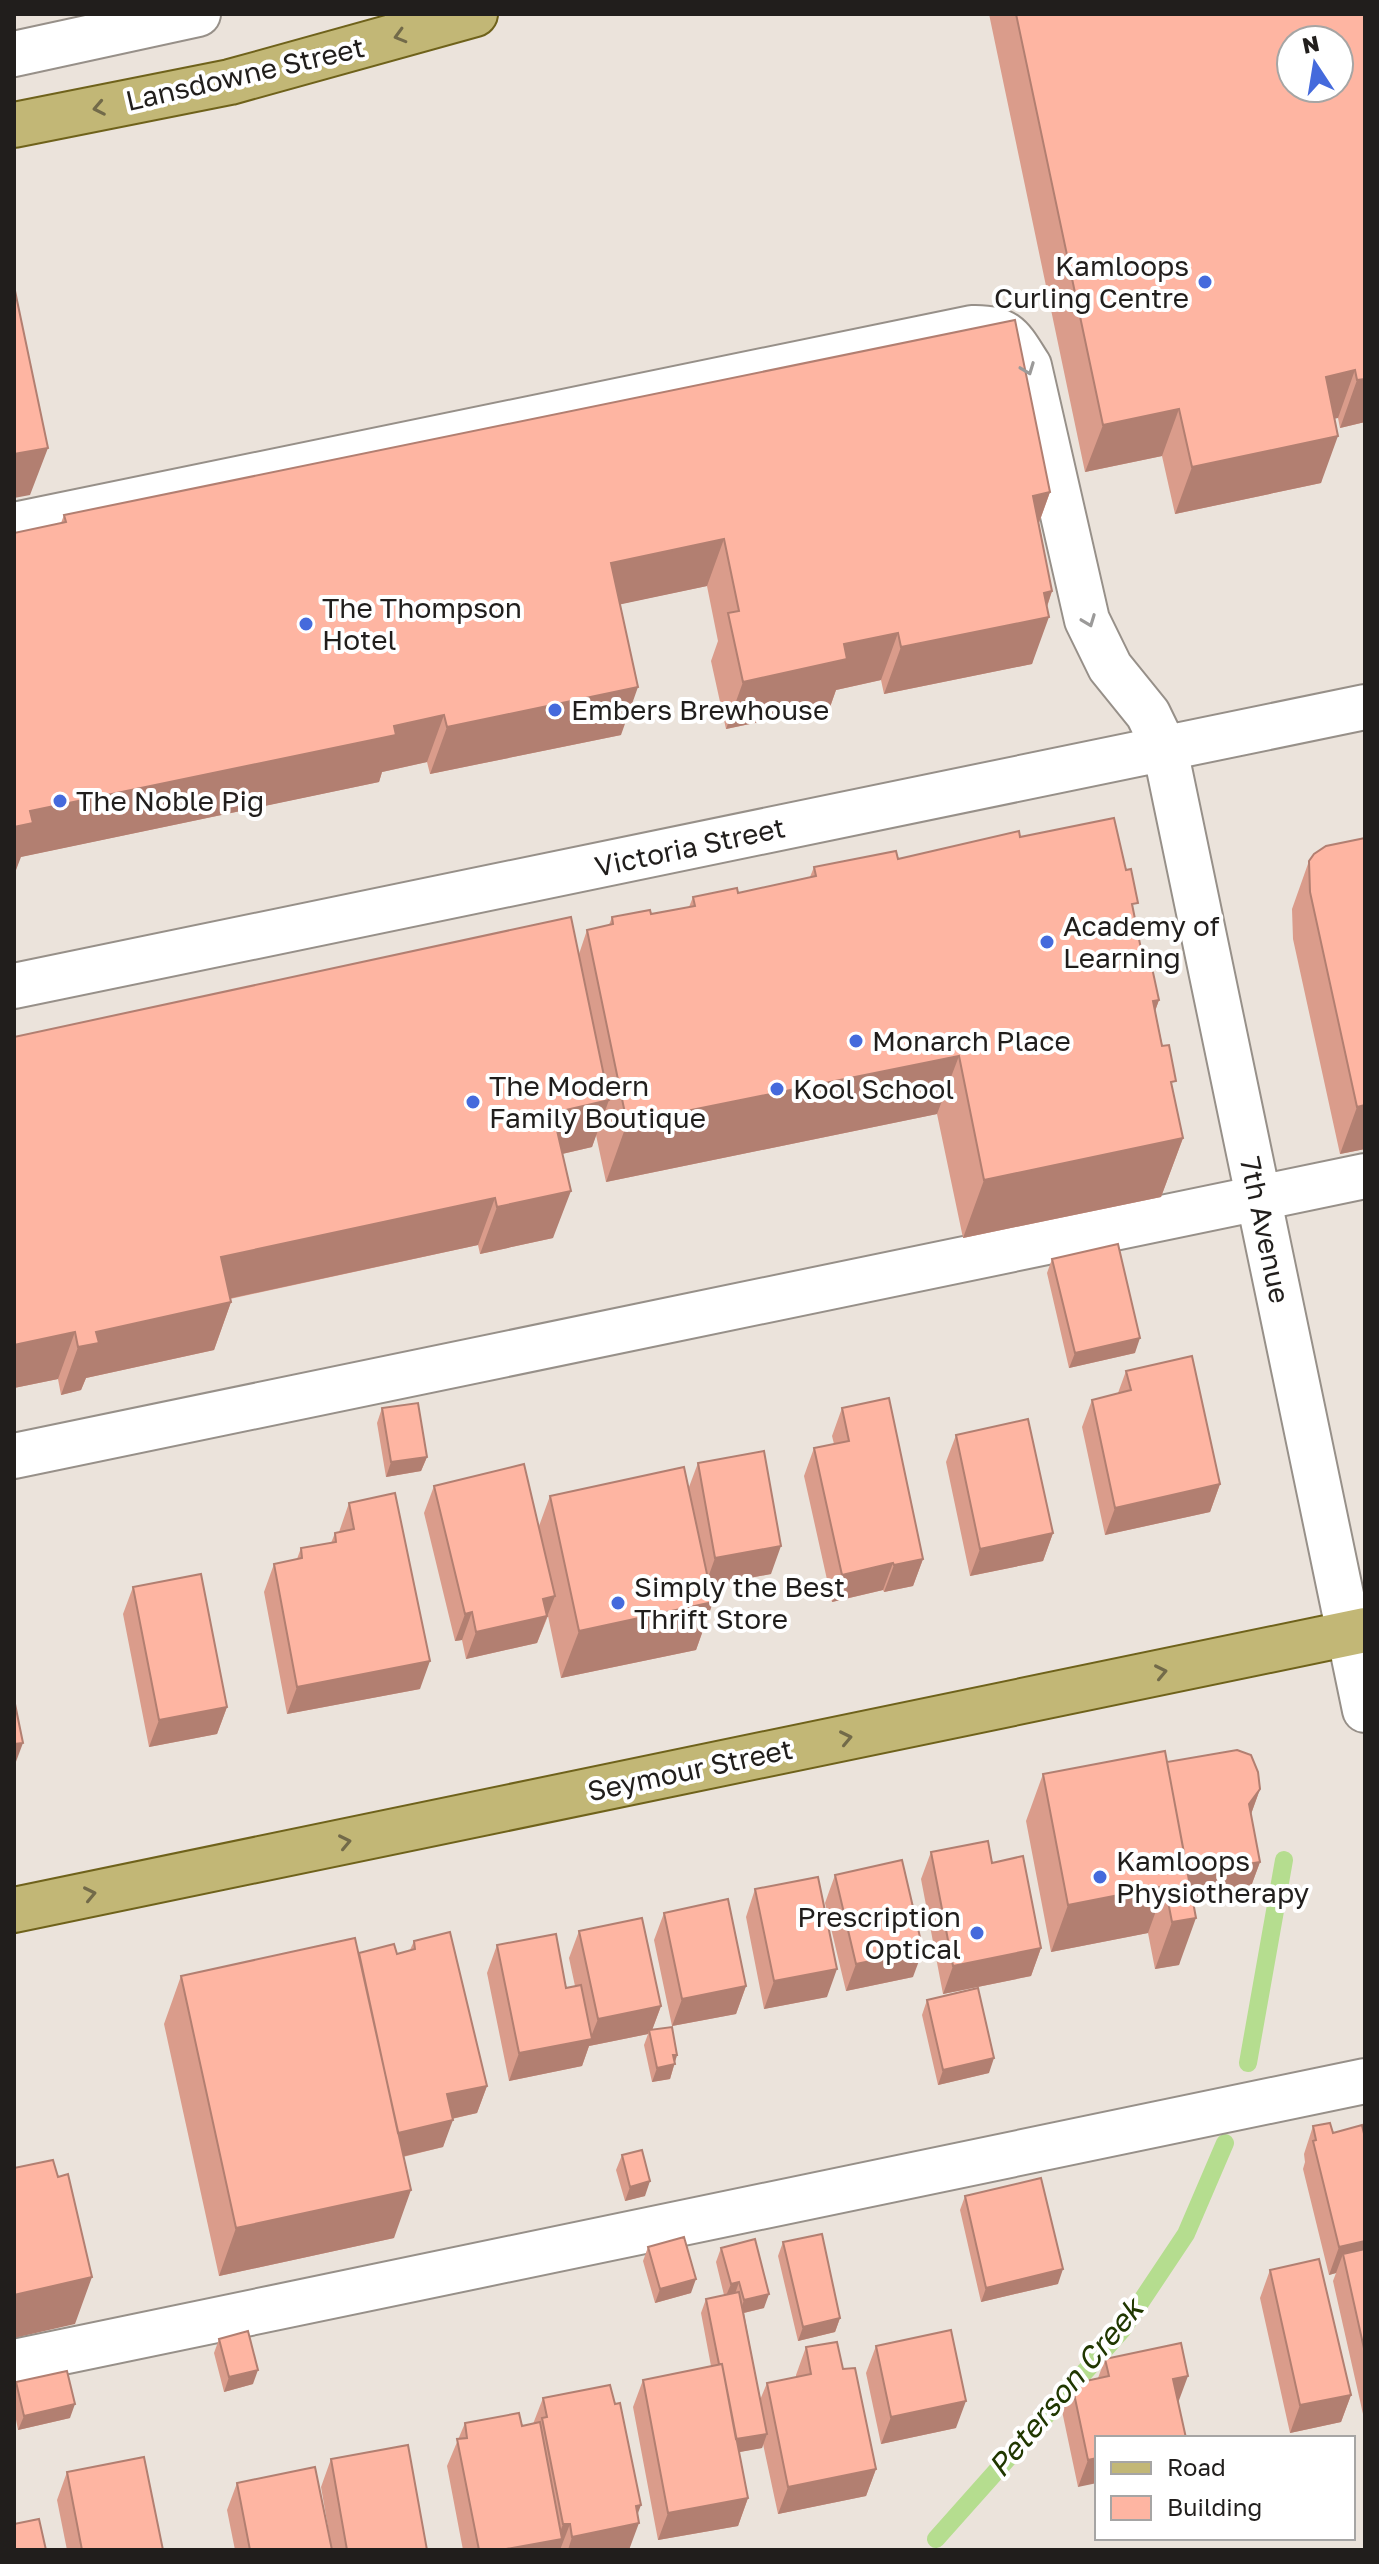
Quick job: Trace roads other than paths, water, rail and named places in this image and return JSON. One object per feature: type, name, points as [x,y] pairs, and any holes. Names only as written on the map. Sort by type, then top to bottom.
[{"type":"main road","name":"Lansdowne Street","points":[[14,125],[230,82],[475,14]]},
{"type":"main road","name":"Seymour Street","points":[[14,1910],[1357,1631]]},
{"type":"street","points":[[14,54],[198,14]]},
{"type":"street","name":"7th Avenue","points":[[608,402],[972,328],[994,327],[1013,340],[1029,366],[1087,620],[1110,667],[1148,714],[1165,749],[1258,1198],[1357,1631],[1365,1710]]},
{"type":"street","points":[[14,525],[608,402],[617,445]]},
{"type":"street","name":"Victoria Street","points":[[14,986],[1365,707]]},
{"type":"street","points":[[14,1456],[1365,1176]]},
{"type":"street","points":[[14,2362],[1365,2081]]},
{"type":"waterway","name":"Peterson Creek","points":[[1248,2063],[1284,1860]]},
{"type":"waterway","name":"Peterson Creek","points":[[936,2539],[1122,2330],[1186,2234],[1225,2143]]},
{"type":"place","name":"Kamloops Curling Centre","points":[[1205,282]]},
{"type":"place","name":"The Thompson Hotel","points":[[306,624]]},
{"type":"place","name":"Embers Brewhouse","points":[[555,710]]},
{"type":"place","name":"The Noble Pig","points":[[60,801]]},
{"type":"place","name":"Academy of Learning","points":[[1047,942]]},
{"type":"place","name":"Monarch Place","points":[[856,1041]]},
{"type":"place","name":"Kool School","points":[[777,1089]]},
{"type":"place","name":"The Modern Family Boutique","points":[[473,1102]]},
{"type":"place","name":"Simply the Best Thrift Store","points":[[618,1603]]},
{"type":"place","name":"Kamloops Physiotherapy","points":[[1100,1877]]},
{"type":"place","name":"Prescription Optical","points":[[977,1933]]}]
